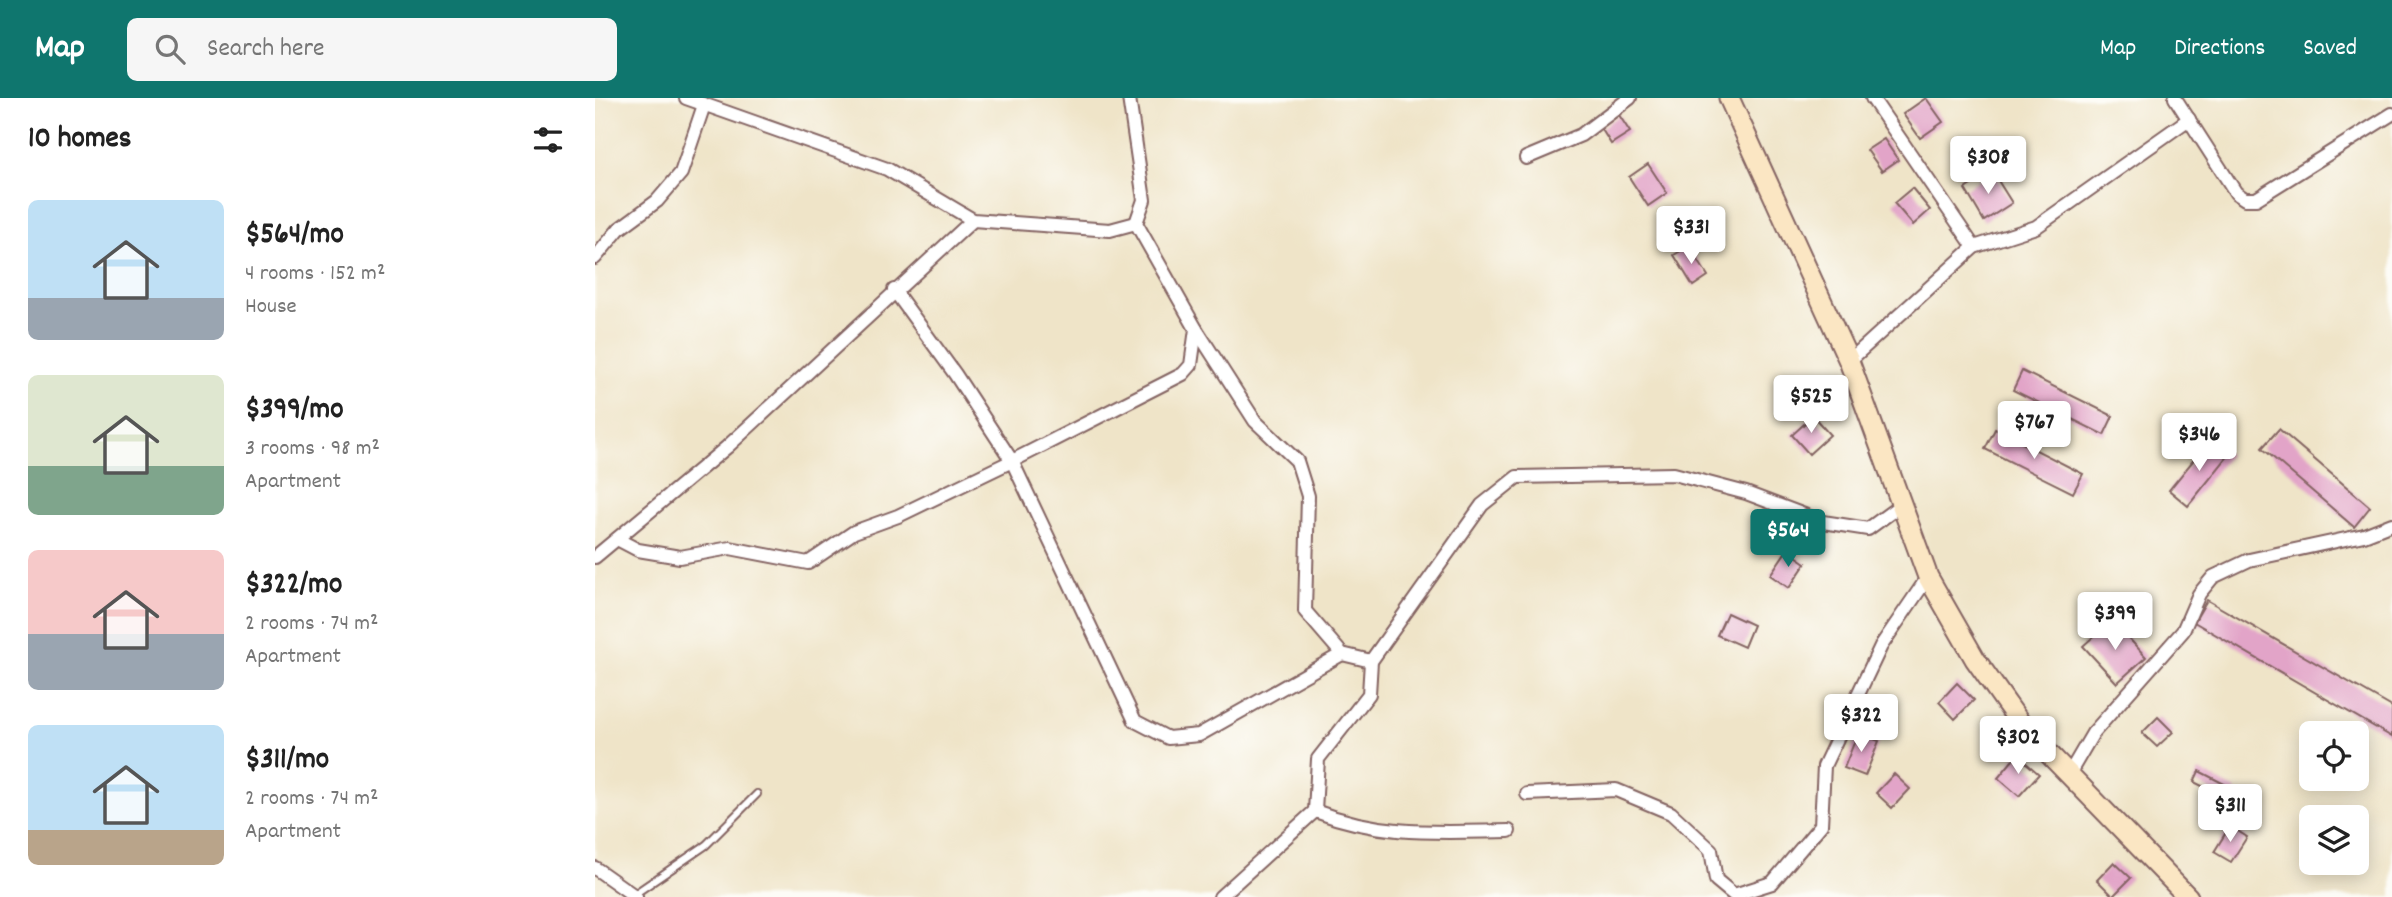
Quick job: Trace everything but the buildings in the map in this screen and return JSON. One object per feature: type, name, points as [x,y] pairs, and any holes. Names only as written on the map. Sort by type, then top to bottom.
[{"type":"main road","points":[[1729,98],[1849,361],[1928,577],[1975,660],[2015,716],[2188,897]]},
{"type":"street","points":[[686,98],[887,169],[973,220],[1110,230],[1136,223]]},
{"type":"street","points":[[1129,98],[1144,200],[1136,223],[1195,329],[1255,421],[1297,461],[1308,496],[1305,611],[1342,654],[1371,661]]},
{"type":"street","points":[[1526,158],[1581,135],[1630,98]]},
{"type":"street","points":[[1871,98],[1974,247]]},
{"type":"street","points":[[2175,98],[2236,192],[2245,199],[2256,199],[2392,114]]},
{"type":"street","points":[[595,258],[619,229],[657,201],[681,173],[704,105]]},
{"type":"street","points":[[1849,361],[1974,247],[2036,227],[2189,119]]},
{"type":"street","points":[[595,557],[727,447],[894,290],[973,220]]},
{"type":"street","points":[[894,290],[955,374],[1011,461],[1135,721],[1168,738],[1199,735],[1342,654]]},
{"type":"street","points":[[617,539],[638,550],[680,557],[730,548],[808,563],[854,532],[898,516],[1183,374],[1191,365],[1195,329]]},
{"type":"street","points":[[1220,897],[1315,811],[1318,759],[1369,694],[1371,661],[1482,505],[1517,477],[1674,474],[1746,493],[1823,522],[1868,528],[1901,505]]},
{"type":"street","points":[[2069,774],[2093,733],[2183,631],[2199,594],[2213,577],[2249,560],[2364,535],[2392,524]]},
{"type":"street","points":[[1527,794],[1616,790],[1671,813],[1711,850],[1716,880],[1734,895],[1772,883],[1821,825],[1824,766],[1881,646],[1928,577]]},
{"type":"street","points":[[1315,811],[1352,825],[1396,832],[1509,831]]},
{"type":"street","points":[[595,868],[634,896]]},
{"type":"lane","points":[[634,896],[706,845],[757,794]]}]
